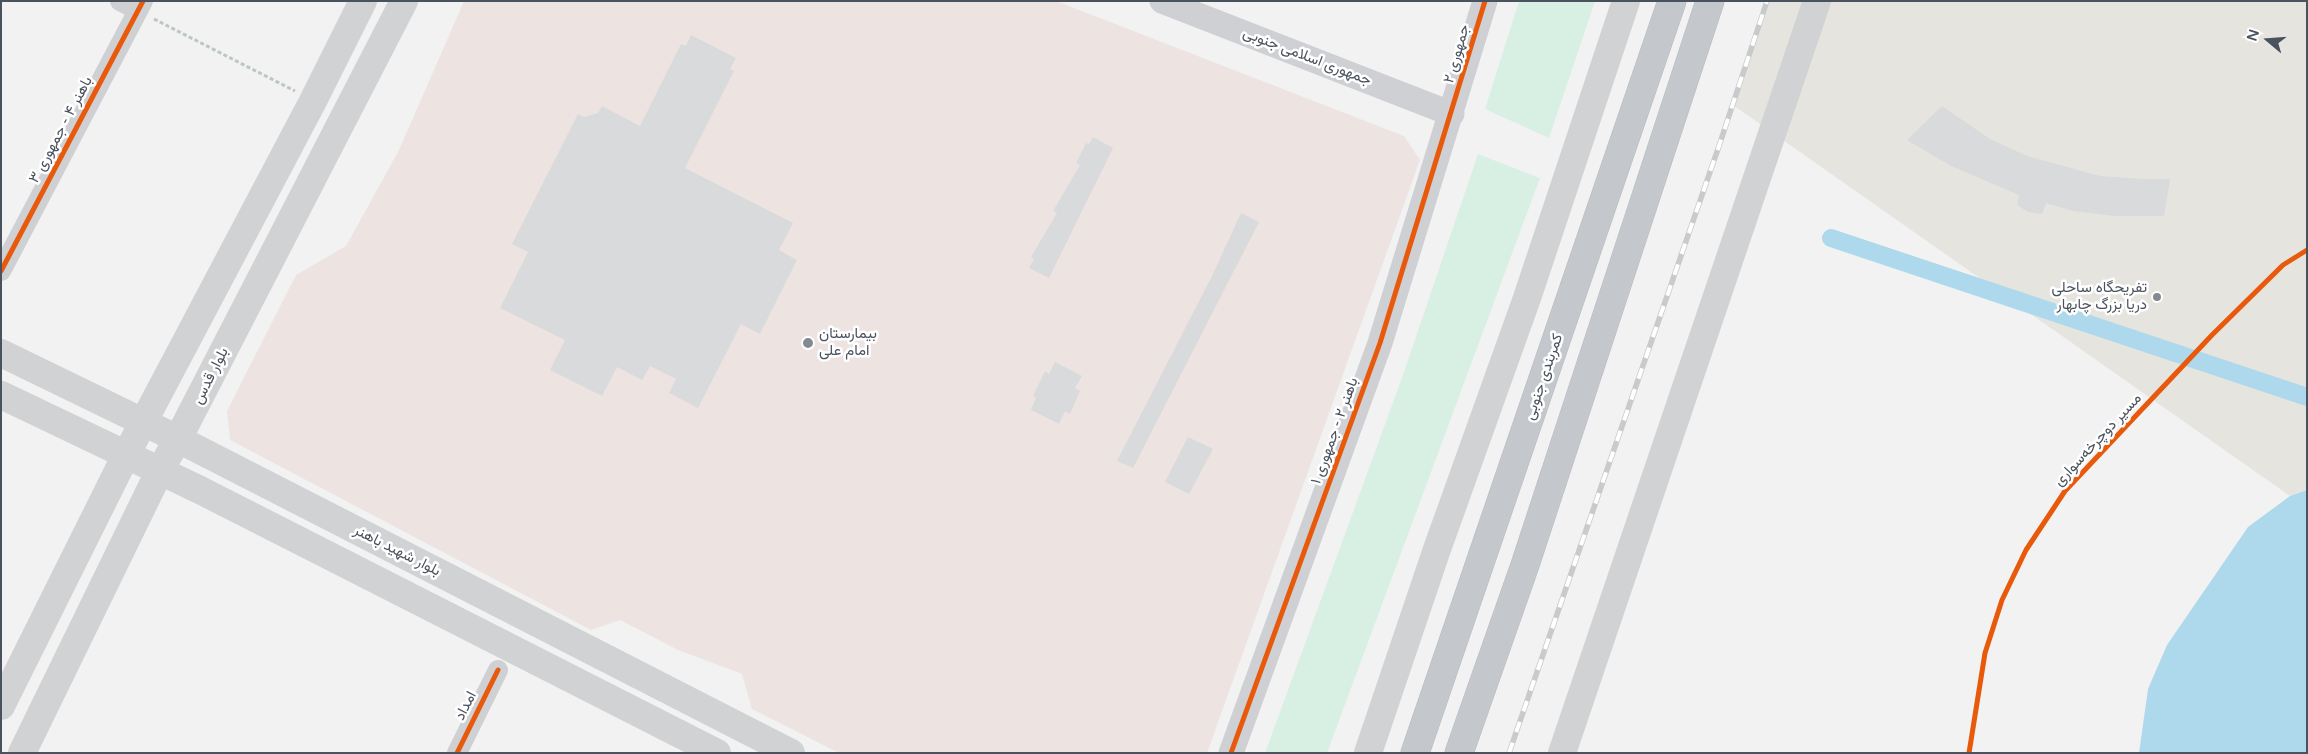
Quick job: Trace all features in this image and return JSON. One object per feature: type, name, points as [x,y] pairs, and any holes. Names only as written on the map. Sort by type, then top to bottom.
[{"type":"highway","name":"کمربندی جنوبی","points":[[1415,753],[1672,1]]},
{"type":"highway","points":[[1459,753],[1525,565],[1710,1]]},
{"type":"main road","points":[[1,706],[126,455],[313,101],[363,1]]},
{"type":"main road","name":"بلوار قدس","points":[[22,753],[160,470],[178,439],[404,1]]},
{"type":"main road","points":[[1368,753],[1436,552],[1527,298],[1626,1]]},
{"type":"main road","points":[[1562,753],[1817,1]]},
{"type":"main road","name":"بلوار شهید باهنر","points":[[1,353],[178,439],[791,753]]},
{"type":"main road","points":[[1,395],[160,470],[716,753]]},
{"type":"street","points":[[120,1],[140,6]]},
{"type":"street","name":"جمهوری ۲","points":[[1452,114],[1485,1]]},
{"type":"street","name":"جمهوری اسلامی جنوبی","points":[[1170,3],[1452,114]]},
{"type":"street","name":"باهنر ۴ - جمهوری ۳","points":[[1,271],[140,6]]},
{"type":"street","name":"باهنر ۲ - جمهوری ۱","points":[[1231,753],[1380,343],[1452,114]]},
{"type":"street","name":"امداد","points":[[457,753],[498,670]]},
{"type":"path","points":[[140,6],[313,101]]},
{"type":"shaded area","name":"بیمارستان امام علی","points":[[464,1],[1056,1],[1404,136],[1420,160],[1207,753],[839,753],[752,709],[742,674],[678,650],[620,620],[591,630],[230,440],[227,411],[296,275],[346,246],[399,150]]},
{"type":"green space","points":[[1519,1],[1595,1],[1549,138],[1485,109]]},
{"type":"green space","points":[[1478,154],[1540,178],[1327,753],[1265,753],[1403,375]]},
{"type":"sand","name":"تفریحگاه ساحلی دریا بزرگ چابهار","points":[[1769,1],[2307,1],[2307,490],[2290,496],[1733,105]]},
{"type":"water","points":[[2307,490],[2307,753],[2139,753],[2148,689],[2167,645],[2248,527],[2290,496]]},
{"type":"building","points":[[691,35],[736,58],[730,69],[734,71],[685,168],[793,223],[779,250],[797,260],[760,334],[741,324],[698,408],[669,393],[676,379],[650,366],[642,380],[617,367],[602,396],[550,370],[565,340],[500,308],[528,252],[512,244],[578,114],[584,117],[598,113],[602,106],[640,126],[681,44],[686,46]]},
{"type":"building","points":[[1942,106],[1990,139],[2027,156],[2100,176],[2170,179],[2164,216],[2115,216],[2073,211],[2046,203],[2042,214],[2028,212],[2017,205],[2019,195],[1951,166],[1907,140]]},
{"type":"building","points":[[1093,137],[1113,148],[1049,278],[1029,268],[1034,259],[1031,257],[1057,213],[1053,211],[1080,165],[1076,163],[1086,143],[1089,144]]},
{"type":"building","points":[[1241,213],[1259,222],[1133,468],[1117,461],[1212,276]]},
{"type":"building","points":[[1055,362],[1082,376],[1075,388],[1080,391],[1070,414],[1065,411],[1059,424],[1031,410],[1036,398],[1033,396],[1045,371],[1049,374]]},
{"type":"building","points":[[1188,437],[1213,449],[1189,494],[1165,482]]},
{"type":"waterway","points":[[1831,238],[2307,397]]},
{"type":"railway","points":[[1509,753],[1719,146],[1767,1]]},
{"type":"cycle path","points":[[1,271],[143,1]]},
{"type":"cycle path","points":[[1231,753],[1380,343],[1485,1]]},
{"type":"cycle path","name":"مسیر دوچرخه‌سواری","points":[[1969,753],[1985,653],[2002,600],[2026,550],[2065,491],[2212,335],[2283,265],[2307,250]]},
{"type":"cycle path","points":[[457,753],[498,670]]},
{"type":"place","name":"تفریحگاه ساحلی دریا بزرگ چابهار","points":[[2157,297]]},
{"type":"place","name":"بیمارستان امام علی","points":[[808,343]]}]
